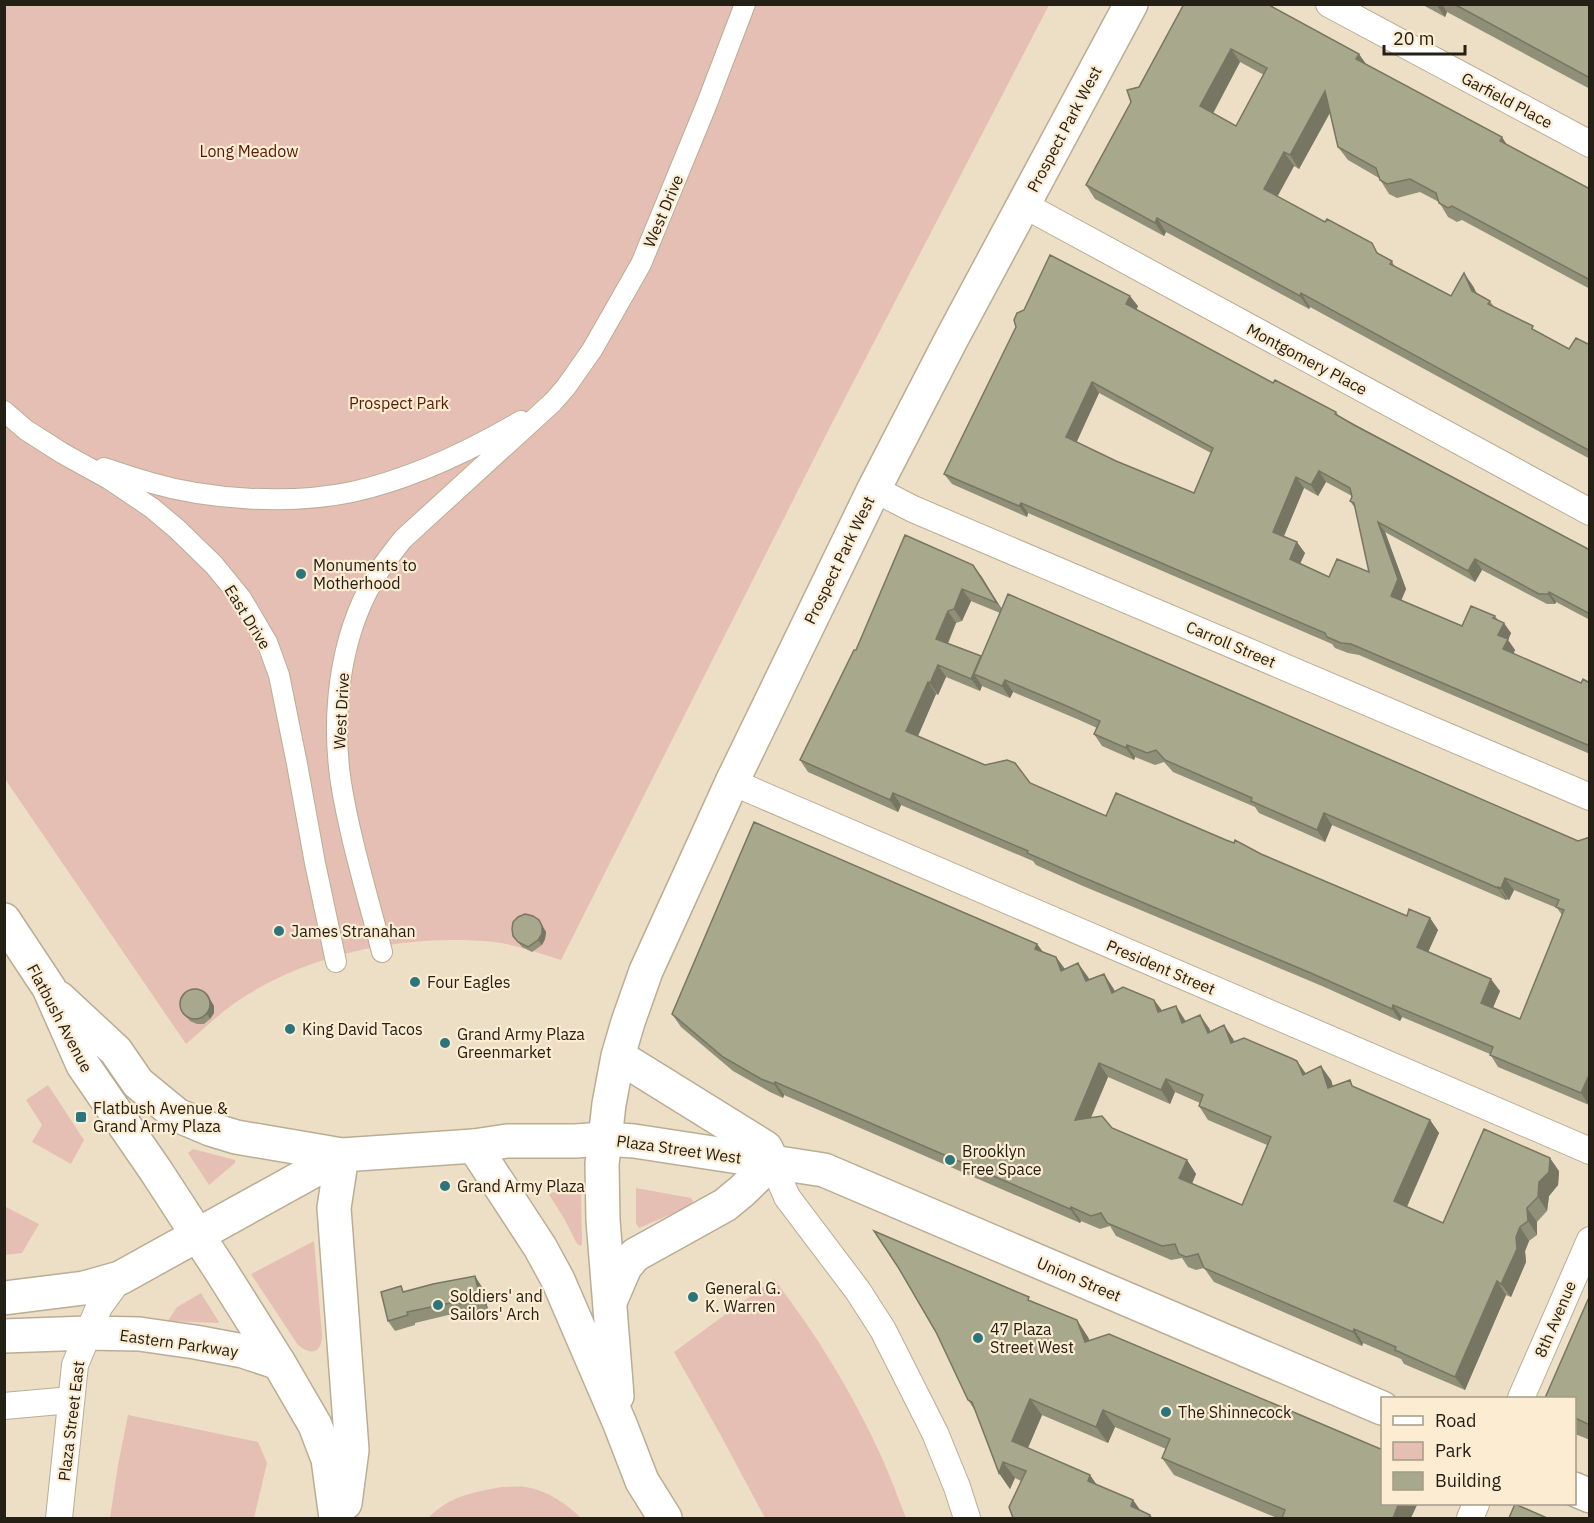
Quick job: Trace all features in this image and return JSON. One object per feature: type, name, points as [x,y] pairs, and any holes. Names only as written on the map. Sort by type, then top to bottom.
[{"type":"main road","name":"Prospect Park West","points":[[620,1424],[604,1238],[602,1164],[609,1104],[618,1056],[646,971],[732,782],[874,489],[1131,4]]},
{"type":"main road","name":"Flatbush Avenue","points":[[4,920],[49,988],[83,1065],[197,1235]]},
{"type":"main road","points":[[49,988],[116,1051],[138,1083],[177,1115],[236,1137],[342,1155],[334,1208],[352,1450],[343,1518]]},
{"type":"main road","points":[[609,1303],[625,1268],[635,1255],[725,1204],[772,1162],[766,1148],[618,1056]]},
{"type":"main road","name":"Plaza Street West","points":[[197,1235],[342,1155],[474,1146],[507,1141],[605,1139],[634,1141],[772,1162]]},
{"type":"main road","points":[[474,1146],[540,1247],[558,1280],[642,1481],[649,1518]]},
{"type":"main road","name":"Union Street","points":[[772,1162],[824,1170],[1381,1407]]},
{"type":"main road","points":[[197,1235],[279,1363],[315,1425],[328,1459],[336,1518]]},
{"type":"main road","name":"Plaza Street East","points":[[120,1278],[197,1235]]},
{"type":"main road","points":[[4,1298],[84,1288],[120,1278]]},
{"type":"main road","name":"Eastern Parkway","points":[[4,1336],[139,1334],[243,1351],[279,1363]]},
{"type":"main road","points":[[642,1481],[665,1518]]},
{"type":"main road","points":[[1576,1489],[1590,1496]]},
{"type":"street","name":"West Drive","points":[[382,952],[355,847],[339,762],[338,687],[352,627],[373,581],[403,539],[553,402],[567,387],[592,350],[641,264],[745,4]]},
{"type":"street","name":"Garfield Place","points":[[1329,4],[1590,144]]},
{"type":"street","name":"Montgomery Place","points":[[1024,205],[1590,512]]},
{"type":"street","name":"West Drive","points":[[62,453],[148,482],[186,491],[223,497],[272,499],[315,497],[380,485],[411,474],[494,436],[553,402]]},
{"type":"street","name":"East Drive","points":[[4,411],[26,430],[109,479],[152,508],[177,529],[220,573],[240,598],[267,642],[281,686],[336,962]]},
{"type":"street","name":"Carroll Street","points":[[874,489],[913,509],[1590,797]]},
{"type":"street","name":"President Street","points":[[732,782],[1590,1151]]},
{"type":"street","points":[[772,1162],[787,1197],[858,1291],[883,1330],[935,1433],[967,1518]]},
{"type":"street","name":"8th Avenue","points":[[1521,1397],[1590,1240]]},
{"type":"street","name":"Plaza Street East","points":[[59,1518],[75,1365],[99,1307],[120,1278]]},
{"type":"street","points":[[4,1406],[71,1401]]},
{"type":"green space","name":"Prospect Park","points":[[5,5],[1049,5],[830,427],[561,960],[503,943],[463,940],[431,941],[366,949],[304,967],[275,980],[231,1006],[186,1044],[5,779]]},
{"type":"green space","points":[[48,1085],[84,1140],[71,1164],[32,1142],[42,1125],[26,1100]]},
{"type":"green space","points":[[193,1149],[235,1160],[235,1163],[209,1185],[188,1153]]},
{"type":"green space","points":[[636,1188],[691,1198],[693,1201],[690,1206],[639,1228],[636,1223]]},
{"type":"green space","points":[[581,1189],[581,1246],[577,1244],[548,1193]]},
{"type":"green space","points":[[4,1206],[39,1224],[22,1253],[5,1255]]},
{"type":"green space","points":[[314,1241],[322,1341],[315,1351],[307,1351],[298,1345],[251,1274]]},
{"type":"green space","points":[[774,1279],[819,1343],[846,1388],[871,1434],[906,1518],[765,1518],[674,1352]]},
{"type":"green space","points":[[201,1293],[218,1323],[168,1321],[177,1307]]},
{"type":"green space","points":[[128,1415],[258,1442],[267,1463],[254,1518],[110,1518]]},
{"type":"green space","points":[[502,1487],[526,1487],[542,1491],[569,1507],[581,1518],[428,1518],[445,1504],[454,1500],[471,1493]]},
{"type":"building","points":[[1184,4],[1267,4],[1359,54],[1356,59],[1502,137],[1500,141],[1590,189],[1590,280],[1452,206],[1448,208],[1439,203],[1436,193],[1410,179],[1387,184],[1380,180],[1376,168],[1338,147],[1325,91],[1290,155],[1284,152],[1264,189],[1325,222],[1327,219],[1372,243],[1377,253],[1392,261],[1390,264],[1451,296],[1464,273],[1472,291],[1490,301],[1488,304],[1533,326],[1532,329],[1569,349],[1576,338],[1590,345],[1590,451],[1301,293],[1300,296],[1157,218],[1155,223],[1086,185],[1131,102],[1127,90],[1139,87]],"holes":[[[1231,49],[1267,68],[1236,126],[1200,106]]]},
{"type":"building","points":[[1454,4],[1590,4],[1590,78]]},
{"type":"building","points":[[1050,255],[1130,296],[1126,304],[1273,383],[1275,380],[1336,412],[1335,414],[1354,425],[1590,550],[1590,614],[1549,592],[1539,594],[1475,559],[1468,571],[1378,522],[1398,579],[1391,596],[1462,626],[1471,606],[1495,616],[1493,618],[1504,623],[1498,635],[1508,639],[1503,649],[1581,683],[1583,679],[1590,683],[1590,746],[1351,644],[1341,643],[1327,637],[1325,633],[1021,503],[1019,506],[944,474],[1016,327],[1014,320],[1017,313],[1024,310]],"holes":[[[1092,382],[1213,448],[1194,493],[1116,461],[1066,437]],[[1319,471],[1350,488],[1352,497],[1350,501],[1354,503],[1369,572],[1337,559],[1329,577],[1290,559],[1297,542],[1273,532],[1296,477],[1311,485]]]},
{"type":"building","points":[[905,535],[973,565],[997,603],[962,589],[954,609],[948,611],[936,639],[981,656],[971,679],[938,665],[906,731],[985,765],[1007,760],[1015,763],[1030,783],[1106,816],[1116,793],[1226,840],[1234,843],[1235,840],[1261,854],[1407,916],[1409,909],[1430,918],[1417,947],[1491,979],[1481,1003],[1520,1019],[1564,910],[1556,907],[1559,900],[1505,878],[1501,888],[1498,888],[1324,813],[1317,830],[1251,801],[1252,798],[1165,760],[1156,750],[1147,753],[1127,745],[1126,748],[1094,734],[1100,721],[1005,680],[1002,686],[974,674],[1008,594],[1578,841],[1590,837],[1590,1073],[1581,1093],[1490,1055],[1493,1047],[1393,1005],[1392,1009],[1075,874],[1027,853],[1028,851],[893,793],[890,800],[800,760],[856,650]]},
{"type":"building","points":[[754,822],[1037,944],[1035,949],[1056,957],[1061,971],[1078,963],[1086,981],[1104,974],[1112,993],[1123,987],[1154,1000],[1158,1012],[1176,1006],[1182,1023],[1200,1015],[1208,1033],[1224,1025],[1231,1043],[1244,1038],[1293,1059],[1297,1061],[1303,1075],[1321,1066],[1328,1088],[1350,1080],[1352,1086],[1430,1120],[1394,1201],[1443,1223],[1484,1129],[1550,1158],[1549,1172],[1539,1182],[1538,1197],[1527,1208],[1528,1221],[1520,1227],[1516,1237],[1517,1249],[1501,1284],[1497,1281],[1455,1377],[1395,1350],[1396,1347],[1354,1329],[1353,1332],[1204,1268],[1198,1254],[1186,1257],[1179,1254],[1175,1244],[1162,1246],[1107,1223],[1101,1213],[1091,1216],[1071,1207],[1070,1209],[775,1082],[774,1084],[761,1079],[723,1057],[672,1014]],"holes":[[[1099,1063],[1161,1090],[1166,1079],[1203,1095],[1199,1106],[1271,1137],[1242,1205],[1179,1178],[1187,1160],[1112,1128],[1102,1116],[1075,1120]]]},
{"type":"building","points":[[525,914],[539,920],[542,926],[542,934],[538,940],[528,947],[518,942],[513,936],[512,929],[513,922]]},
{"type":"building","points":[[195,989],[206,993],[210,1004],[206,1015],[195,1019],[184,1015],[180,1004],[184,993]]},
{"type":"building","points":[[874,1231],[1077,1320],[1085,1342],[1109,1334],[1381,1449],[1381,1505],[1398,1505],[1393,1518],[1282,1518],[1285,1510],[1162,1458],[1170,1439],[1103,1410],[1096,1427],[1030,1399],[1012,1441],[1090,1475],[1088,1481],[1133,1500],[1131,1506],[1150,1515],[1149,1518],[1013,1518],[1009,1507],[1026,1471],[1003,1462],[999,1473],[972,1402],[968,1400],[936,1332]]},
{"type":"building","points":[[475,1276],[480,1298],[460,1304],[460,1301],[407,1312],[408,1315],[388,1321],[381,1292],[401,1286],[403,1292]]},
{"type":"building","points":[[1590,1295],[1590,1425],[1576,1418],[1576,1397],[1545,1397]]},
{"type":"building","points":[[1515,1505],[1517,1505],[1547,1518],[1509,1518]]},
{"type":"place","name":"Monuments to Motherhood","points":[[301,574]]},
{"type":"place","name":"James Stranahan","points":[[279,931]]},
{"type":"place","name":"Four Eagles","points":[[415,982]]},
{"type":"place","name":"King David Tacos","points":[[290,1029]]},
{"type":"place","name":"Grand Army Plaza Greenmarket","points":[[445,1043]]},
{"type":"place","name":"Flatbush Avenue & Grand Army Plaza","points":[[81,1117]]},
{"type":"place","name":"Brooklyn Free Space","points":[[950,1160]]},
{"type":"place","name":"Grand Army Plaza","points":[[445,1186]]},
{"type":"place","name":"General G. K. Warren","points":[[693,1297]]},
{"type":"place","name":"Soldiers' and Sailors' Arch","points":[[438,1305]]},
{"type":"place","name":"47 Plaza Street West","points":[[978,1338]]},
{"type":"place","name":"The Shinnecock","points":[[1166,1412]]},
{"type":"park label","name":"Long Meadow","points":[[249,151]]}]
